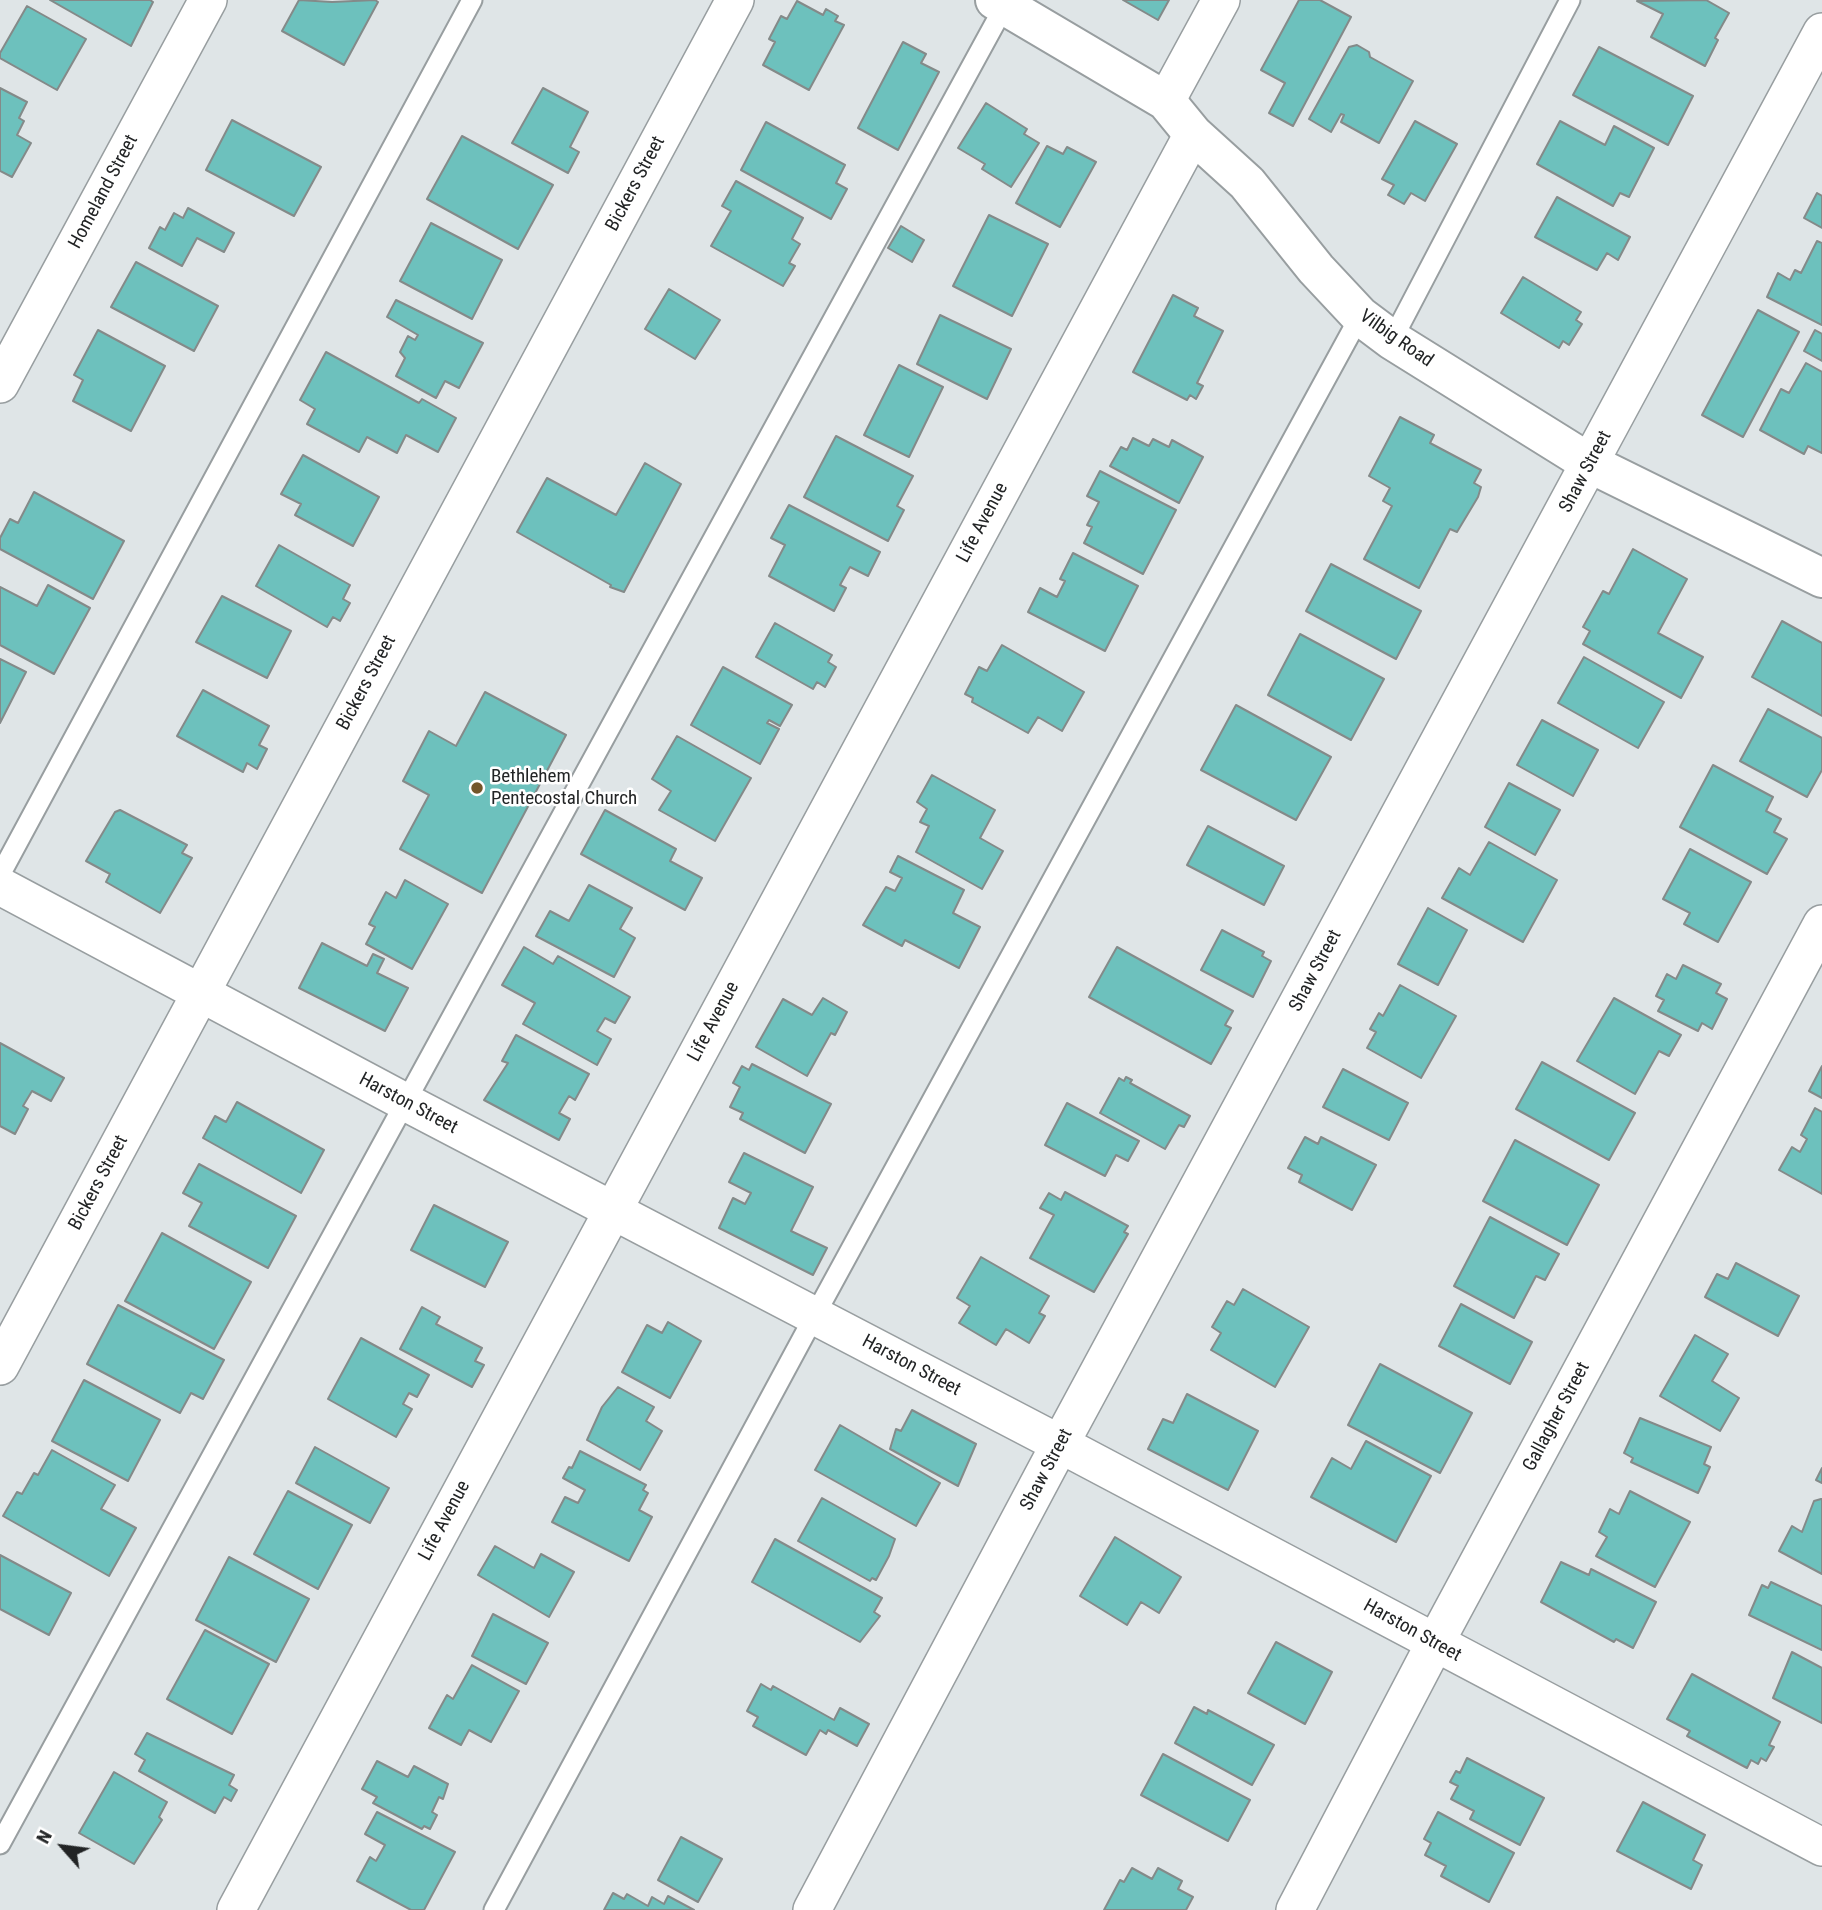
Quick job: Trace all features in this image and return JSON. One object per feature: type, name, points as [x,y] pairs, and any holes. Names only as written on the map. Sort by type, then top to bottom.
[{"type":"street","name":"Homeland Street","points":[[0,384],[208,0]]},
{"type":"street","name":"Bickers Street","points":[[0,1367],[734,0]]},
{"type":"street","points":[[1166,101],[1220,0]]},
{"type":"street","name":"Vilbig Road","points":[[1000,3],[1166,101],[1193,134],[1247,183],[1316,269],[1360,316],[1392,340],[1591,464],[1822,578]]},
{"type":"street","name":"Shaw Street","points":[[812,1910],[1060,1444],[1822,32]]},
{"type":"street","name":"Life Avenue","points":[[236,1910],[1193,134]]},
{"type":"street","name":"Harston Street","points":[[0,886],[1435,1643],[1819,1838]]},
{"type":"street","name":"Gallagher Street","points":[[1295,1910],[1435,1643],[1822,925]]},
{"type":"lane","points":[[0,875],[472,0]]},
{"type":"lane","points":[[1392,340],[1570,0]]},
{"type":"lane","points":[[0,1844],[407,1103],[1000,3]]},
{"type":"lane","points":[[494,1910],[1360,316]]},
{"type":"building","points":[[50,0],[150,0],[153,2],[131,46]]},
{"type":"building","points":[[299,0],[378,2],[344,65],[282,31]]},
{"type":"building","points":[[1123,0],[1169,0],[1158,20]]},
{"type":"building","points":[[1299,0],[1320,0],[1351,17],[1293,126],[1269,113],[1285,83],[1261,70]]},
{"type":"building","points":[[1706,0],[1729,13],[1715,38],[1718,40],[1705,66],[1651,37],[1663,14],[1637,1]]},
{"type":"building","points":[[797,1],[823,15],[826,9],[838,16],[835,21],[844,25],[809,90],[763,65],[775,42],[769,39],[781,16],[787,19]]},
{"type":"building","points":[[27,6],[86,39],[57,90],[0,58],[0,53]]},
{"type":"building","points":[[903,42],[926,54],[921,63],[939,72],[898,150],[858,128]]},
{"type":"building","points":[[1357,45],[1369,52],[1370,57],[1413,81],[1379,143],[1341,122],[1344,115],[1341,114],[1331,132],[1309,119],[1349,47]]},
{"type":"building","points":[[1599,47],[1693,96],[1668,145],[1573,95]]},
{"type":"building","points":[[0,88],[27,102],[19,118],[24,121],[17,135],[31,143],[12,177],[0,171]]},
{"type":"building","points":[[543,88],[588,112],[570,147],[579,152],[568,173],[512,143]]},
{"type":"building","points":[[986,103],[1027,129],[1024,134],[1039,143],[1011,187],[982,169],[985,164],[958,148]]},
{"type":"building","points":[[232,120],[321,167],[294,216],[206,170]]},
{"type":"building","points":[[1415,121],[1457,144],[1425,201],[1411,193],[1404,204],[1388,195],[1394,185],[1382,179]]},
{"type":"building","points":[[1560,121],[1605,145],[1614,126],[1654,148],[1629,197],[1620,193],[1613,206],[1537,164]]},
{"type":"building","points":[[766,122],[845,165],[836,183],[847,189],[831,219],[741,170]]},
{"type":"building","points":[[462,136],[553,185],[518,249],[427,199]]},
{"type":"building","points":[[1047,146],[1063,154],[1067,147],[1096,162],[1060,227],[1016,203]]},
{"type":"building","points":[[736,181],[803,218],[792,239],[800,244],[789,263],[795,266],[783,286],[711,246],[731,211],[722,206]]},
{"type":"building","points":[[1817,193],[1822,196],[1822,228],[1804,218]]},
{"type":"building","points":[[1557,197],[1630,237],[1618,260],[1607,253],[1597,270],[1535,237]]},
{"type":"building","points":[[188,208],[234,233],[224,252],[197,238],[182,266],[149,248],[160,227],[165,230],[174,213],[183,218]]},
{"type":"building","points":[[989,215],[1048,244],[1012,316],[953,286]]},
{"type":"building","points":[[431,223],[502,260],[472,319],[400,281]]},
{"type":"building","points":[[901,226],[924,240],[912,262],[888,248]]},
{"type":"building","points":[[1817,241],[1822,243],[1822,325],[1767,297],[1778,273],[1790,280],[1795,270],[1801,273]]},
{"type":"building","points":[[136,262],[218,306],[194,351],[111,307]]},
{"type":"building","points":[[1523,277],[1581,312],[1576,320],[1582,324],[1569,345],[1563,341],[1559,348],[1501,313]]},
{"type":"building","points":[[669,289],[720,320],[695,359],[645,329]]},
{"type":"building","points":[[1173,295],[1198,308],[1194,316],[1223,331],[1197,383],[1203,386],[1196,399],[1190,395],[1187,400],[1133,372]]},
{"type":"building","points":[[396,300],[483,343],[459,388],[445,381],[436,398],[396,376],[405,358],[400,352],[408,336],[415,340],[418,335],[387,317]]},
{"type":"building","points":[[1758,310],[1799,332],[1743,437],[1702,415]]},
{"type":"building","points":[[940,315],[1011,349],[987,399],[917,364]]},
{"type":"building","points":[[98,330],[165,366],[131,431],[73,401],[83,380],[74,375]]},
{"type":"building","points":[[1815,330],[1822,334],[1822,361],[1804,351]]},
{"type":"building","points":[[326,352],[419,403],[422,399],[456,418],[438,452],[406,435],[397,453],[367,437],[359,452],[307,424],[315,409],[300,400]]},
{"type":"building","points":[[1806,363],[1822,372],[1822,453],[1808,446],[1804,454],[1760,430],[1781,389],[1789,393]]},
{"type":"building","points":[[899,365],[943,387],[909,457],[864,435]]},
{"type":"building","points":[[1400,417],[1434,435],[1430,443],[1481,470],[1474,483],[1481,487],[1478,497],[1457,532],[1450,529],[1419,588],[1364,559],[1392,506],[1383,501],[1390,488],[1369,476]]},
{"type":"building","points":[[836,436],[913,476],[897,506],[904,510],[888,541],[804,497]]},
{"type":"building","points":[[1133,438],[1149,446],[1153,439],[1169,447],[1172,440],[1203,457],[1179,503],[1110,466],[1121,447],[1127,450]]},
{"type":"building","points":[[303,455],[379,497],[353,546],[295,515],[301,504],[281,494]]},
{"type":"building","points":[[645,463],[681,484],[624,592],[610,587],[611,585],[517,532],[547,478],[616,515]]},
{"type":"building","points":[[1100,471],[1176,510],[1143,574],[1084,543],[1092,527],[1087,525],[1099,502],[1087,496]]},
{"type":"building","points":[[34,492],[124,541],[93,599],[0,549],[0,538],[10,519],[18,523]]},
{"type":"building","points":[[789,505],[880,552],[868,576],[850,567],[840,585],[846,588],[834,611],[769,576],[785,545],[771,538]]},
{"type":"building","points":[[279,545],[350,585],[343,599],[350,603],[340,621],[333,617],[327,627],[256,586]]},
{"type":"building","points":[[1633,549],[1687,579],[1658,633],[1703,657],[1681,698],[1583,644],[1590,631],[1583,627],[1603,591],[1609,594]]},
{"type":"building","points":[[1073,553],[1138,586],[1105,651],[1028,612],[1040,588],[1057,597],[1065,581],[1060,579]]},
{"type":"building","points":[[1331,564],[1421,611],[1396,659],[1306,611]]},
{"type":"building","points":[[48,585],[90,608],[54,674],[0,645],[0,587],[37,606]]},
{"type":"building","points":[[222,596],[291,631],[267,678],[196,642]]},
{"type":"building","points":[[1782,621],[1822,643],[1822,716],[1752,677]]},
{"type":"building","points":[[775,623],[832,655],[828,662],[836,667],[825,687],[817,682],[813,689],[756,657]]},
{"type":"building","points":[[1300,634],[1384,679],[1351,740],[1268,695]]},
{"type":"building","points":[[1002,645],[1084,692],[1062,731],[1038,717],[1028,733],[972,702],[973,698],[965,694],[979,667],[987,671]]},
{"type":"building","points":[[1584,657],[1664,702],[1638,748],[1558,703]]},
{"type":"building","points":[[0,659],[26,672],[0,723]]},
{"type":"building","points":[[723,667],[792,705],[780,726],[769,720],[767,723],[779,729],[760,764],[691,725]]},
{"type":"building","points":[[203,690],[269,726],[259,745],[267,749],[257,769],[247,763],[243,772],[177,736]]},
{"type":"building","name":"Bethlehem Pentecostal Church","points":[[485,692],[566,735],[482,893],[400,849],[429,795],[403,781],[429,731],[456,746]]},
{"type":"building","points":[[1236,705],[1331,757],[1296,820],[1201,770]]},
{"type":"building","points":[[1768,709],[1822,738],[1822,770],[1807,797],[1740,761]]},
{"type":"building","points":[[1542,720],[1598,750],[1573,796],[1517,765]]},
{"type":"building","points":[[677,736],[751,778],[715,841],[659,810],[671,791],[652,779]]},
{"type":"building","points":[[1713,765],[1773,797],[1766,811],[1781,819],[1774,832],[1787,839],[1767,874],[1680,827]]},
{"type":"building","points":[[932,775],[995,810],[980,838],[1003,851],[982,889],[916,852],[929,826],[920,822],[927,809],[917,802]]},
{"type":"building","points":[[1509,783],[1560,810],[1535,855],[1485,827]]},
{"type":"building","points":[[120,810],[187,845],[182,853],[192,858],[160,913],[106,882],[110,874],[86,861],[115,812]]},
{"type":"building","points":[[605,810],[676,849],[670,861],[702,878],[685,910],[581,854]]},
{"type":"building","points":[[1208,826],[1284,866],[1264,905],[1187,865]]},
{"type":"building","points":[[1489,842],[1557,880],[1523,942],[1442,898],[1459,868],[1470,875]]},
{"type":"building","points":[[1690,849],[1751,882],[1718,942],[1684,924],[1690,913],[1663,899]]},
{"type":"building","points":[[898,856],[964,890],[953,913],[980,927],[959,968],[905,940],[902,946],[863,925],[886,887],[895,891],[902,878],[890,872]]},
{"type":"building","points":[[405,880],[448,904],[412,969],[366,944],[375,927],[369,924],[386,892],[396,898]]},
{"type":"building","points":[[589,885],[632,908],[620,929],[635,938],[614,977],[536,936],[550,911],[569,921]]},
{"type":"building","points":[[1428,908],[1467,930],[1438,985],[1398,964]]},
{"type":"building","points":[[1222,930],[1264,952],[1262,956],[1271,961],[1253,997],[1201,970]]},
{"type":"building","points":[[322,943],[367,966],[373,954],[384,959],[377,973],[408,988],[385,1031],[299,988]]},
{"type":"building","points":[[524,947],[553,964],[558,956],[630,997],[615,1023],[605,1018],[597,1031],[611,1039],[597,1065],[523,1024],[535,1003],[502,985]]},
{"type":"building","points":[[1117,947],[1233,1011],[1225,1025],[1231,1028],[1211,1064],[1089,997]]},
{"type":"building","points":[[1683,965],[1721,984],[1716,993],[1727,999],[1712,1029],[1702,1023],[1698,1031],[1658,1011],[1664,1000],[1656,996],[1667,974],[1676,979]]},
{"type":"building","points":[[1400,985],[1456,1016],[1421,1078],[1367,1048],[1376,1032],[1370,1029],[1379,1013],[1383,1016]]},
{"type":"building","points":[[823,998],[847,1012],[835,1035],[831,1033],[807,1076],[756,1047],[783,999],[812,1015]]},
{"type":"building","points":[[1614,998],[1681,1035],[1669,1056],[1659,1051],[1635,1094],[1577,1061]]},
{"type":"building","points":[[516,1035],[589,1074],[575,1100],[569,1096],[559,1113],[570,1119],[559,1140],[484,1100],[508,1063],[502,1061]]},
{"type":"building","points":[[0,1043],[64,1078],[51,1101],[32,1091],[23,1106],[28,1109],[15,1134],[0,1126]]},
{"type":"building","points":[[1542,1062],[1635,1113],[1609,1160],[1516,1109]]},
{"type":"building","points":[[752,1064],[831,1104],[805,1153],[740,1119],[743,1113],[730,1107],[740,1087],[733,1083],[742,1066],[749,1070]]},
{"type":"building","points":[[1822,1066],[1822,1098],[1809,1091]]},
{"type":"building","points":[[1343,1069],[1408,1103],[1389,1140],[1323,1107]]},
{"type":"building","points":[[1126,1077],[1132,1080],[1130,1083],[1190,1116],[1184,1127],[1179,1125],[1165,1149],[1100,1113],[1119,1078],[1124,1081]]},
{"type":"building","points":[[237,1102],[324,1150],[301,1193],[203,1138],[215,1116],[226,1122]]},
{"type":"building","points":[[1067,1103],[1139,1141],[1128,1161],[1116,1155],[1105,1176],[1045,1145]]},
{"type":"building","points":[[1815,1108],[1822,1112],[1822,1194],[1779,1170],[1792,1147],[1800,1152],[1807,1139],[1801,1135]]},
{"type":"building","points":[[1305,1137],[1318,1144],[1321,1137],[1376,1165],[1352,1210],[1299,1182],[1302,1175],[1288,1168]]},
{"type":"building","points":[[1515,1140],[1599,1185],[1567,1245],[1483,1201]]},
{"type":"building","points":[[744,1153],[813,1187],[791,1231],[827,1248],[813,1275],[719,1228],[733,1198],[745,1204],[751,1193],[729,1182]]},
{"type":"building","points":[[199,1164],[296,1216],[268,1268],[189,1226],[202,1203],[183,1193]]},
{"type":"building","points":[[1065,1192],[1128,1226],[1124,1232],[1128,1234],[1094,1292],[1030,1258],[1054,1215],[1040,1208],[1049,1193],[1061,1200]]},
{"type":"building","points":[[434,1205],[508,1242],[485,1287],[411,1250]]},
{"type":"building","points":[[1490,1217],[1559,1254],[1545,1280],[1536,1276],[1514,1318],[1454,1286]]},
{"type":"building","points":[[162,1233],[251,1282],[214,1349],[125,1301]]},
{"type":"building","points":[[981,1257],[1049,1296],[1039,1313],[1045,1316],[1029,1343],[1006,1329],[996,1345],[959,1323],[970,1306],[957,1298]]},
{"type":"building","points":[[1736,1263],[1799,1296],[1778,1336],[1705,1297],[1717,1274],[1728,1279]]},
{"type":"building","points":[[1243,1289],[1309,1327],[1275,1387],[1211,1350],[1221,1333],[1212,1327],[1227,1301],[1234,1305]]},
{"type":"building","points":[[1461,1304],[1532,1342],[1510,1384],[1439,1346]]},
{"type":"building","points":[[118,1305],[224,1360],[203,1399],[191,1393],[180,1413],[87,1364]]},
{"type":"building","points":[[422,1307],[440,1317],[436,1324],[482,1348],[475,1361],[484,1365],[472,1387],[400,1349]]},
{"type":"building","points":[[668,1322],[701,1341],[670,1398],[622,1372],[647,1325],[662,1333]]},
{"type":"building","points":[[1695,1335],[1728,1354],[1712,1381],[1739,1398],[1720,1431],[1660,1396]]},
{"type":"building","points":[[361,1338],[429,1375],[417,1397],[409,1393],[403,1404],[412,1409],[396,1437],[328,1399]]},
{"type":"building","points":[[1380,1364],[1472,1413],[1440,1473],[1348,1425]]},
{"type":"building","points":[[84,1380],[160,1420],[128,1481],[52,1441]]},
{"type":"building","points":[[618,1387],[654,1407],[646,1421],[662,1431],[640,1470],[587,1440],[602,1407]]},
{"type":"building","points":[[1187,1394],[1258,1431],[1228,1490],[1148,1449],[1163,1419],[1173,1423]]},
{"type":"building","points":[[912,1410],[976,1444],[958,1486],[890,1449],[896,1429],[901,1431]]},
{"type":"building","points":[[1640,1418],[1711,1447],[1704,1464],[1710,1467],[1698,1493],[1631,1462],[1633,1458],[1624,1453]]},
{"type":"building","points":[[840,1425],[940,1483],[916,1526],[815,1470]]},
{"type":"building","points":[[1366,1441],[1431,1476],[1396,1542],[1311,1497],[1332,1458],[1351,1469]]},
{"type":"building","points":[[315,1447],[389,1488],[370,1523],[296,1483]]},
{"type":"building","points":[[52,1450],[115,1485],[101,1509],[136,1528],[109,1576],[3,1516],[17,1492],[22,1494],[34,1473],[38,1475]]},
{"type":"building","points":[[580,1451],[646,1485],[643,1490],[648,1493],[639,1510],[652,1517],[629,1561],[552,1522],[565,1497],[578,1503],[585,1490],[563,1478],[569,1467],[572,1468]]},
{"type":"building","points":[[1822,1468],[1822,1483],[1816,1480]]},
{"type":"building","points":[[288,1491],[352,1525],[318,1589],[254,1554]]},
{"type":"building","points":[[1630,1491],[1690,1522],[1655,1587],[1596,1556],[1607,1537],[1599,1532],[1610,1509],[1619,1514]]},
{"type":"building","points":[[822,1498],[895,1539],[876,1580],[872,1578],[870,1581],[798,1541]]},
{"type":"building","points":[[1822,1499],[1822,1574],[1779,1551],[1792,1526],[1802,1532],[1814,1501]]},
{"type":"building","points":[[1115,1537],[1181,1577],[1159,1613],[1141,1602],[1127,1625],[1080,1596]]},
{"type":"building","points":[[775,1539],[882,1598],[874,1612],[880,1616],[860,1642],[752,1582]]},
{"type":"building","points":[[495,1546],[534,1568],[541,1554],[574,1572],[549,1617],[478,1575]]},
{"type":"building","points":[[0,1555],[71,1593],[49,1635],[0,1609]]},
{"type":"building","points":[[229,1557],[309,1599],[276,1662],[196,1620]]},
{"type":"building","points":[[1561,1562],[1589,1575],[1591,1569],[1656,1602],[1633,1648],[1616,1639],[1614,1642],[1541,1602]]},
{"type":"building","points":[[1771,1582],[1822,1606],[1822,1650],[1749,1615],[1762,1585],[1768,1588]]},
{"type":"building","points":[[493,1614],[548,1643],[526,1684],[472,1656]]},
{"type":"building","points":[[205,1630],[269,1664],[232,1734],[167,1699]]},
{"type":"building","points":[[1276,1642],[1332,1672],[1305,1724],[1248,1693]]},
{"type":"building","points":[[1792,1652],[1822,1668],[1822,1723],[1773,1698]]},
{"type":"building","points":[[472,1665],[519,1691],[491,1742],[469,1730],[461,1745],[429,1728],[447,1695],[453,1699]]},
{"type":"building","points":[[1692,1674],[1780,1722],[1769,1745],[1774,1747],[1766,1761],[1761,1758],[1758,1764],[1751,1760],[1747,1768],[1687,1736],[1690,1731],[1667,1719]]},
{"type":"building","points":[[761,1684],[771,1690],[773,1686],[834,1720],[840,1708],[869,1724],[857,1746],[828,1730],[826,1734],[820,1730],[806,1755],[753,1726],[758,1717],[747,1711]]},
{"type":"building","points":[[1194,1707],[1207,1714],[1208,1710],[1274,1745],[1252,1785],[1175,1743]]},
{"type":"building","points":[[147,1733],[234,1775],[229,1785],[237,1790],[231,1801],[224,1797],[215,1813],[139,1771],[145,1760],[135,1754]]},
{"type":"building","points":[[1163,1754],[1250,1800],[1228,1841],[1141,1795]]},
{"type":"building","points":[[1467,1758],[1544,1798],[1520,1845],[1470,1819],[1474,1811],[1451,1799],[1458,1786],[1450,1782],[1456,1771],[1460,1773]]},
{"type":"building","points":[[377,1761],[408,1777],[414,1766],[448,1784],[443,1799],[439,1797],[432,1812],[437,1815],[430,1829],[424,1826],[422,1829],[373,1803],[377,1797],[362,1789]]},
{"type":"building","points":[[114,1772],[167,1802],[159,1817],[162,1820],[134,1864],[79,1833]]},
{"type":"building","points":[[1643,1802],[1705,1835],[1693,1860],[1702,1865],[1691,1889],[1617,1851]]},
{"type":"building","points":[[377,1812],[455,1852],[424,1910],[411,1910],[357,1881],[370,1857],[376,1861],[385,1845],[365,1834]]},
{"type":"building","points":[[1438,1812],[1514,1853],[1489,1902],[1441,1876],[1446,1866],[1425,1855],[1431,1843],[1424,1839]]},
{"type":"building","points":[[681,1837],[722,1859],[698,1902],[658,1880]]},
{"type":"building","points":[[1132,1868],[1152,1879],[1158,1868],[1182,1881],[1178,1889],[1193,1897],[1186,1910],[1104,1910],[1120,1880],[1124,1882]]},
{"type":"building","points":[[613,1893],[624,1899],[627,1894],[648,1906],[652,1897],[664,1904],[668,1896],[694,1910],[604,1910]]},
{"type":"place","name":"Bethlehem Pentecostal Church","points":[[477,788]]}]
